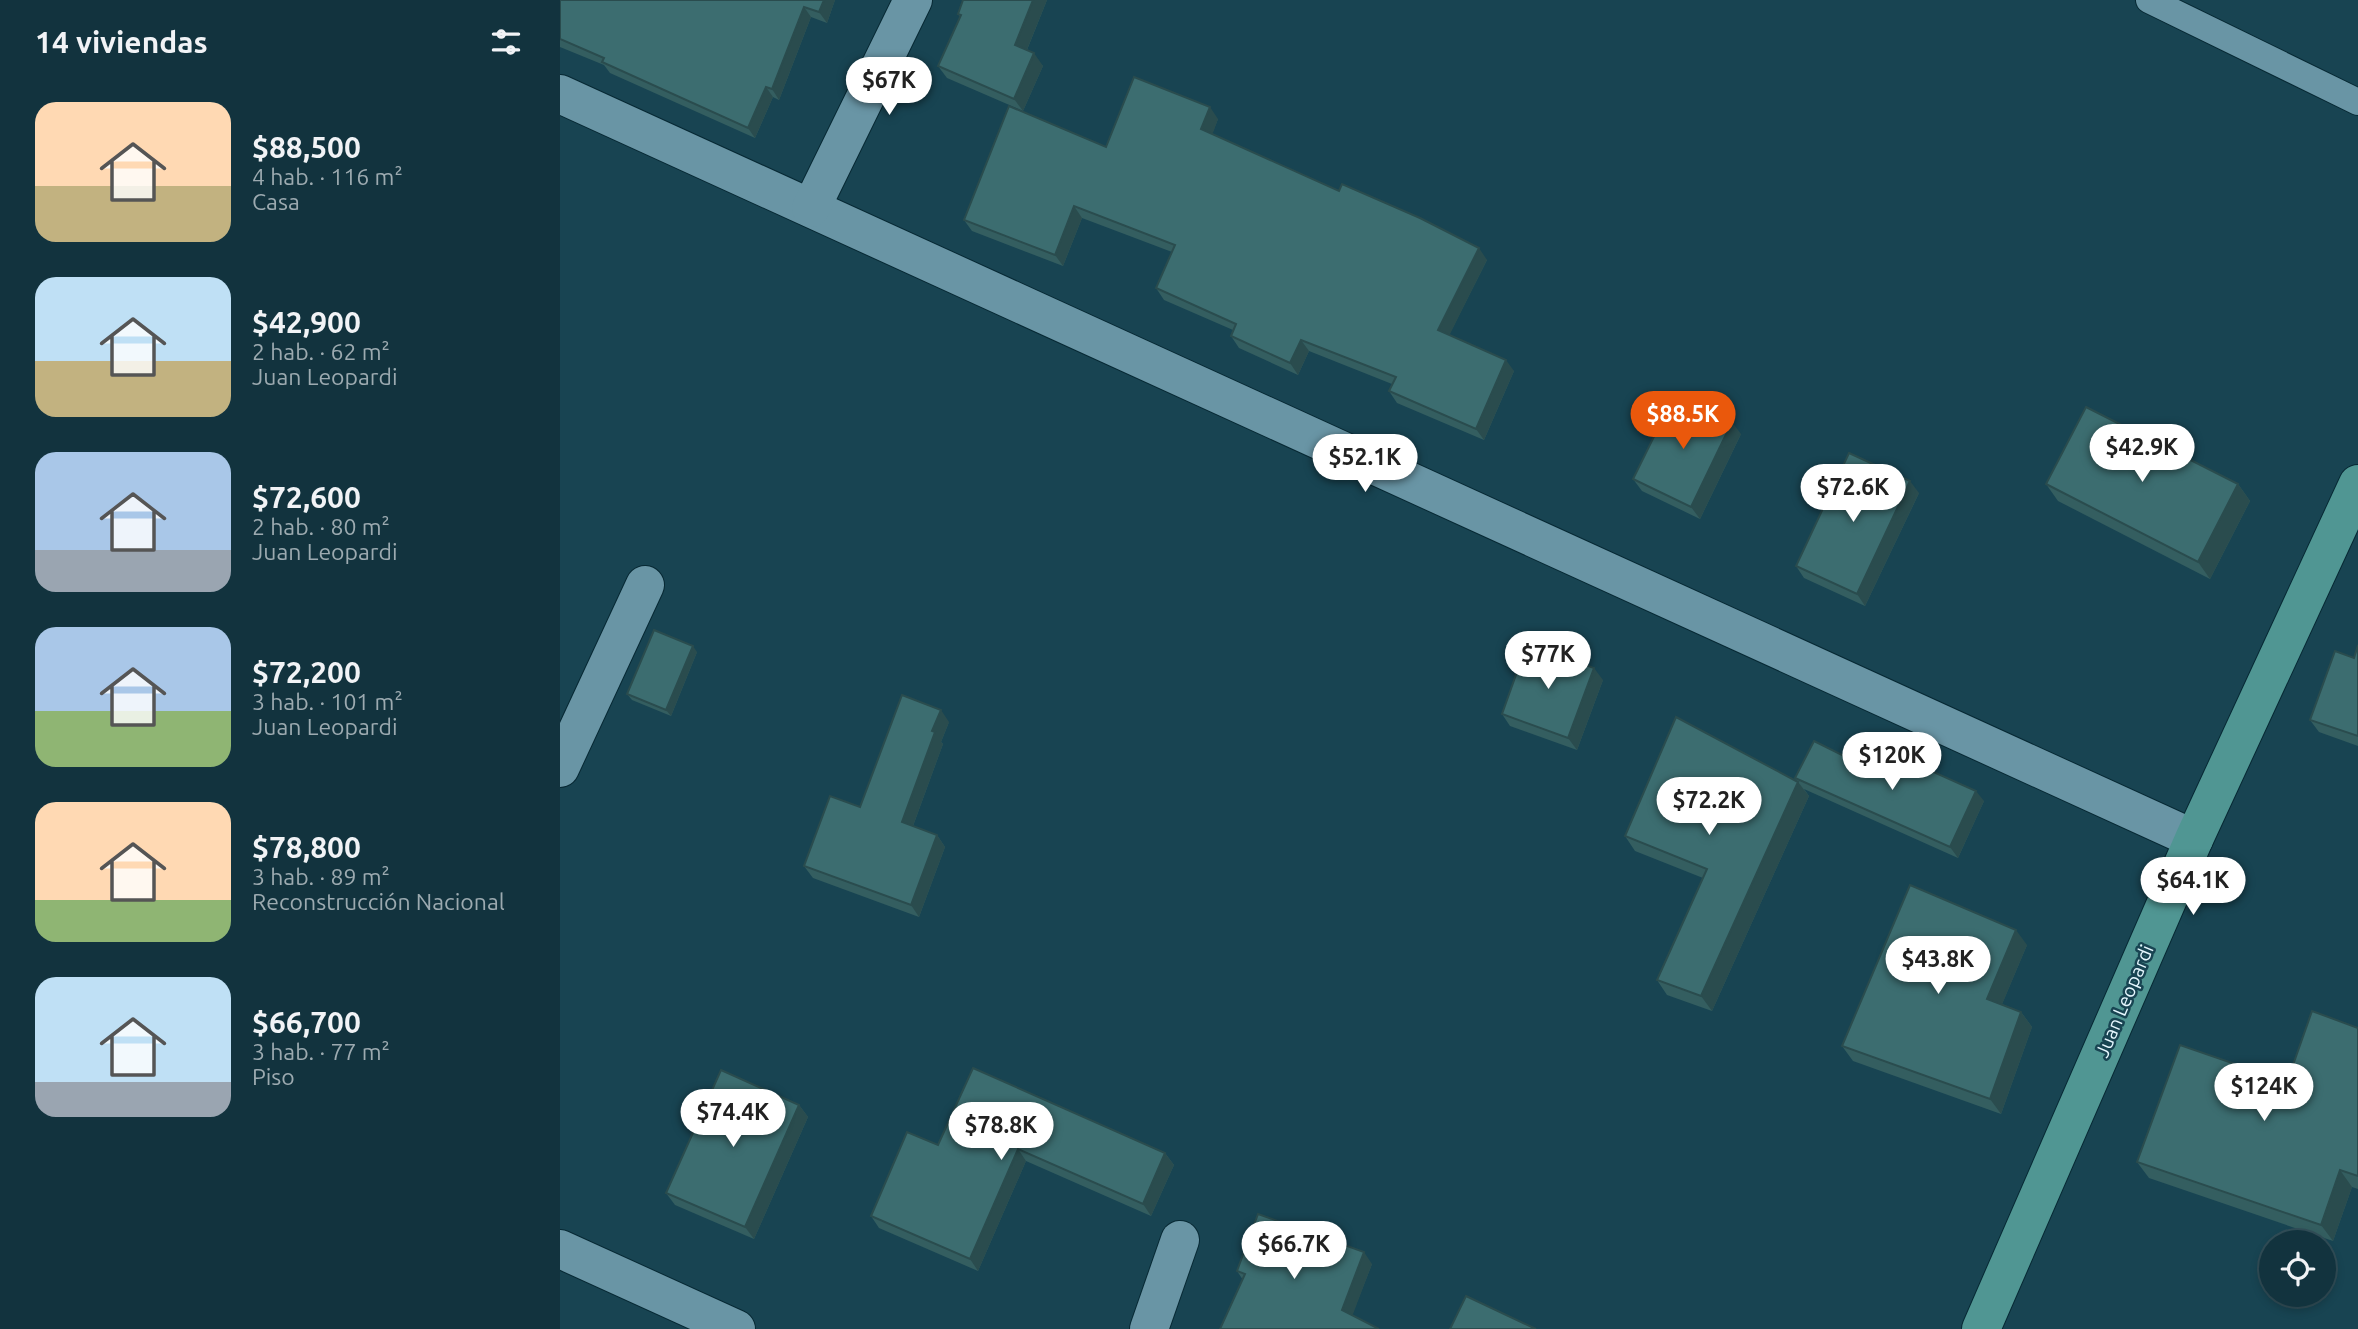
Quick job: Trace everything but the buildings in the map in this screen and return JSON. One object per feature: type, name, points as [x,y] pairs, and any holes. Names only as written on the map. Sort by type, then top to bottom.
[{"type":"main road","name":"Juan Leopardi","points":[[1981,1329],[2194,839],[2358,484]]},
{"type":"street","points":[[811,208],[913,0]]},
{"type":"street","points":[[560,94],[2194,839]]},
{"type":"street","points":[[560,768],[645,585]]},
{"type":"street","points":[[1149,1329],[1180,1240]]},
{"type":"street","points":[[560,1249],[736,1329]]},
{"type":"lane","points":[[2150,0],[2358,102]]}]
